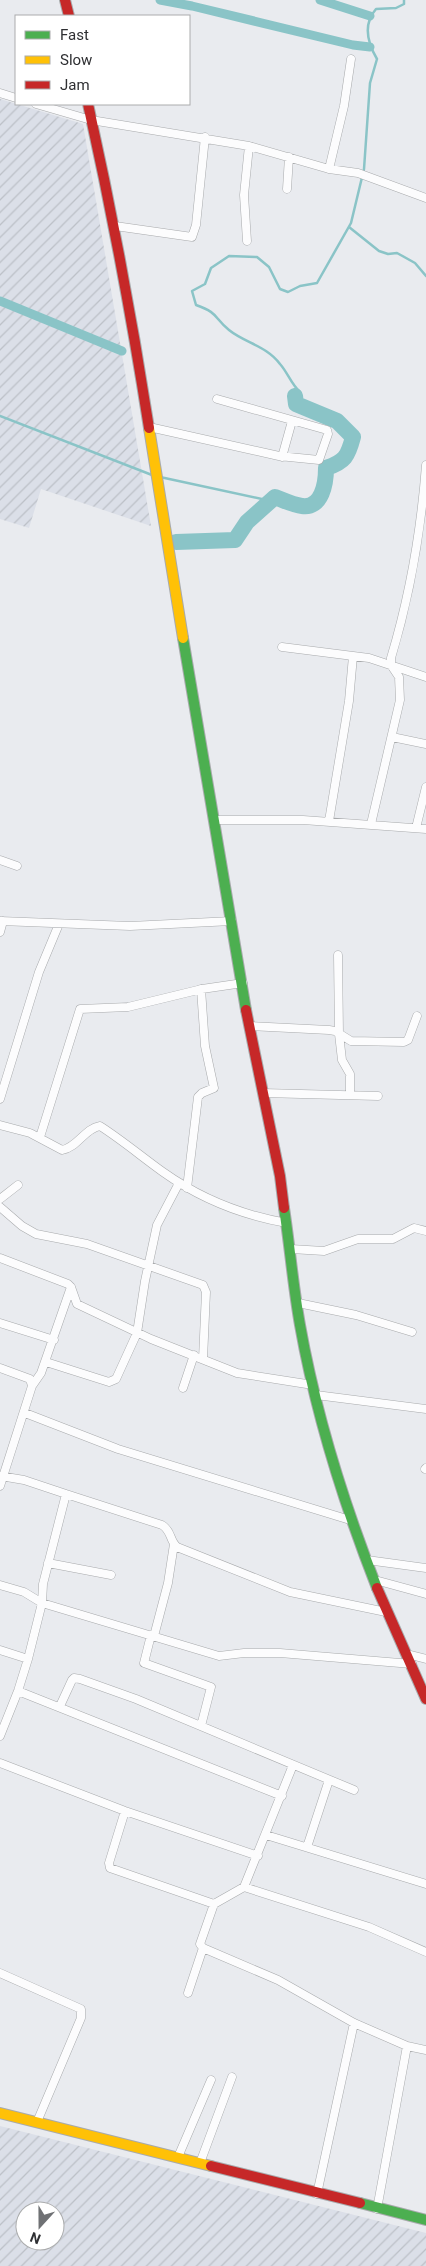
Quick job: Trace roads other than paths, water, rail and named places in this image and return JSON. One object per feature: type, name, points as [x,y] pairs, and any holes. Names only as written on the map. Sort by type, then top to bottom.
[{"type":"street","points":[[65,0],[69,15]]},
{"type":"street","points":[[329,169],[344,106],[352,59]]},
{"type":"street","points":[[0,93],[15,98]]},
{"type":"street","points":[[40,105],[92,120],[206,137],[249,146],[329,169],[358,172],[426,198]]},
{"type":"street","points":[[88,105],[115,226],[131,311],[249,1026],[280,1176],[300,1325],[313,1385],[350,1520],[386,1612],[412,1664],[426,1699]]},
{"type":"street","points":[[115,226],[192,238],[196,225],[206,137]]},
{"type":"street","points":[[247,241],[244,195],[249,146]]},
{"type":"street","points":[[287,189],[289,157]]},
{"type":"street","points":[[149,427],[282,457],[318,461],[329,432],[325,429],[217,399]]},
{"type":"street","points":[[282,457],[292,421]]},
{"type":"street","points":[[371,824],[392,737],[401,687],[399,676],[391,665],[391,658],[410,593],[426,465]]},
{"type":"street","points":[[282,647],[379,660],[426,677]]},
{"type":"street","points":[[329,821],[349,701],[353,656]]},
{"type":"street","points":[[392,737],[426,744]]},
{"type":"street","points":[[416,828],[426,786]]},
{"type":"street","points":[[215,820],[329,821],[426,829]]},
{"type":"street","points":[[0,860],[17,866]]},
{"type":"street","points":[[0,932],[2,921],[130,926],[232,921]]},
{"type":"street","points":[[0,1099],[40,972],[60,924]]},
{"type":"street","points":[[338,955],[339,1034],[342,1060],[350,1074],[350,1095]]},
{"type":"street","points":[[40,1137],[80,1009],[89,1007],[128,1007],[201,990],[243,983]]},
{"type":"street","points":[[187,1188],[198,1098],[202,1093],[214,1088],[205,1046],[201,990]]},
{"type":"street","points":[[249,1026],[329,1030],[351,1042],[404,1042],[408,1040],[417,1016]]},
{"type":"street","points":[[263,1093],[378,1096]]},
{"type":"street","points":[[0,1125],[40,1137],[59,1149],[66,1150],[93,1128],[100,1126],[179,1183],[212,1202],[242,1213],[287,1223]]},
{"type":"street","points":[[46,1362],[112,1382],[138,1333],[148,1266],[157,1225],[179,1183]]},
{"type":"street","points":[[0,1199],[18,1185]]},
{"type":"street","points":[[0,1207],[29,1231],[36,1234],[88,1244],[199,1283],[205,1288],[203,1359]]},
{"type":"street","points":[[291,1249],[324,1251],[358,1240],[393,1239],[409,1230],[418,1228],[426,1230]]},
{"type":"street","points":[[0,1258],[59,1280],[71,1287],[77,1304],[138,1333],[237,1374],[313,1385]]},
{"type":"street","points":[[0,1486],[25,1413],[32,1386],[46,1362],[71,1287]]},
{"type":"street","points":[[298,1303],[356,1315],[412,1332]]},
{"type":"street","points":[[0,1323],[54,1340]]},
{"type":"street","points":[[183,1388],[194,1355]]},
{"type":"street","points":[[0,1368],[30,1379],[32,1386]]},
{"type":"street","points":[[316,1396],[426,1409]]},
{"type":"street","points":[[25,1413],[118,1449],[350,1520]]},
{"type":"street","points":[[2,1476],[24,1480],[162,1525],[170,1530],[174,1544],[168,1583],[144,1663],[211,1687],[201,1726]]},
{"type":"street","points":[[0,1736],[18,1691],[28,1658],[42,1603],[43,1584],[66,1494]]},
{"type":"street","points":[[174,1544],[275,1587],[386,1612]]},
{"type":"street","points":[[367,1560],[426,1568]]},
{"type":"street","points":[[48,1564],[111,1575]]},
{"type":"street","points":[[375,1580],[426,1594]]},
{"type":"street","points":[[0,1585],[24,1592],[42,1603],[219,1656],[244,1653],[280,1653],[412,1664]]},
{"type":"street","points":[[0,1650],[28,1658]]},
{"type":"street","points":[[407,1654],[426,1659]]},
{"type":"street","points":[[60,1706],[72,1680],[76,1678],[201,1726],[354,1790]]},
{"type":"street","points":[[18,1691],[60,1706],[282,1796]]},
{"type":"street","points":[[0,1763],[125,1811],[258,1856]]},
{"type":"street","points":[[293,1765],[244,1887],[214,1904],[200,1939],[200,1944],[203,1948],[278,1980],[354,2023],[407,2046],[426,2050]]},
{"type":"street","points":[[307,1847],[329,1780]]},
{"type":"street","points":[[125,1811],[109,1863],[110,1868],[214,1904]]},
{"type":"street","points":[[266,1835],[426,1884]]},
{"type":"street","points":[[244,1887],[369,1927],[426,1952]]},
{"type":"street","points":[[188,1993],[203,1948]]},
{"type":"street","points":[[0,1973],[81,2009],[81,2018],[37,2122]]},
{"type":"street","points":[[317,2194],[354,2023]]},
{"type":"street","points":[[377,2208],[407,2046]]},
{"type":"street","points":[[200,2163],[232,2077]]},
{"type":"street","points":[[178,2157],[210,2080]]},
{"type":"street","points":[[0,2113],[426,2220]]},
{"type":"waterway","points":[[160,0],[353,45],[370,47]]},
{"type":"waterway","points":[[320,0],[370,16]]},
{"type":"waterway","points":[[295,396],[300,392],[275,358],[229,330],[212,313],[196,305],[192,291],[205,284],[211,268],[229,256],[257,257],[269,267],[280,289],[288,292],[300,286],[317,283],[351,223],[364,169],[370,83],[377,59],[369,40],[369,21],[376,9],[396,8],[404,4],[404,0]]},
{"type":"waterway","points":[[349,227],[379,251],[388,254],[397,253],[415,263],[426,276]]},
{"type":"waterway","points":[[0,301],[122,351]]},
{"type":"waterway","points":[[176,542],[235,540],[247,522],[275,497],[302,506],[309,506],[318,499],[324,487],[326,468],[342,461],[347,454],[353,437],[337,421],[296,404],[295,396]]},
{"type":"waterway","points":[[0,416],[152,475]]},
{"type":"waterway","points":[[160,477],[271,501]]}]
